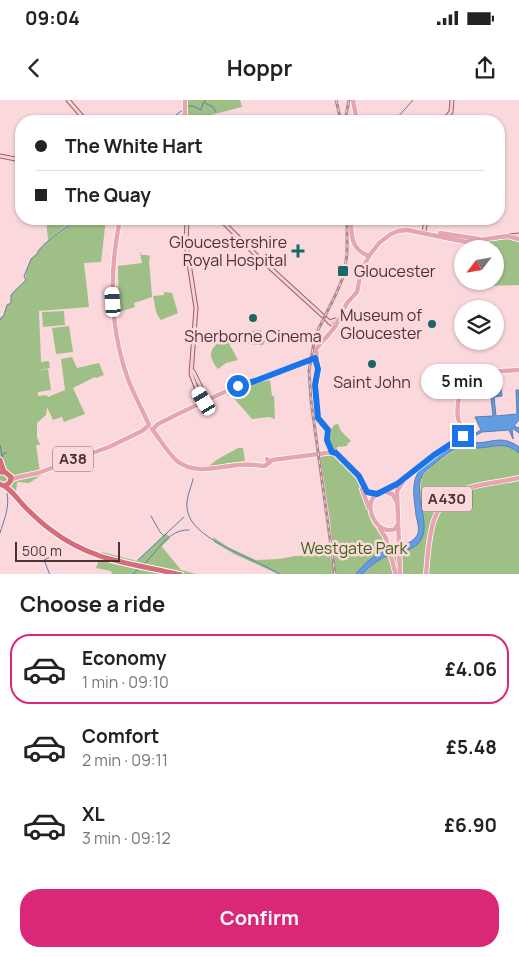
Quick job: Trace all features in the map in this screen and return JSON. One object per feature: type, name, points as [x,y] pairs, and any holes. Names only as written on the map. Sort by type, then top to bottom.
[{"type":"highway","points":[[0,460],[4,473],[11,480],[11,486],[18,499]]},
{"type":"highway","points":[[11,480],[3,485],[34,517],[58,536],[101,557],[135,566],[181,574]]},
{"type":"main road","points":[[68,100],[81,115]]},
{"type":"main road","points":[[184,115],[186,100]]},
{"type":"main road","points":[[448,115],[451,112],[452,100]]},
{"type":"main road","points":[[354,102],[356,115]]},
{"type":"main road","points":[[0,156],[15,159]]},
{"type":"main road","points":[[120,225],[113,284],[116,319],[126,366],[152,427],[174,456],[191,466],[202,468],[265,462],[331,450],[357,475],[367,492],[377,494],[419,468],[464,434],[458,416],[462,385],[466,376],[471,373],[519,370]]},
{"type":"main road","points":[[187,225],[186,244],[196,308],[192,374],[196,387],[205,400]]},
{"type":"main road","points":[[226,225],[332,324]]},
{"type":"main road","points":[[352,225],[353,244],[367,255]]},
{"type":"main road","points":[[424,231],[425,225]]},
{"type":"main road","points":[[332,324],[356,290],[358,272],[367,255],[394,232],[407,230],[424,231],[463,240],[478,241],[516,237]]},
{"type":"main road","points":[[367,255],[361,271],[358,291],[347,303],[317,346],[315,358],[318,369],[315,385],[318,418],[328,430],[327,440],[331,450],[359,481],[375,524],[384,534],[396,574]]},
{"type":"main road","points":[[152,427],[205,400],[238,386],[315,358]]},
{"type":"main road","name":"A38","points":[[11,480],[38,473],[109,447],[152,427]]},
{"type":"main road","points":[[400,574],[398,488],[419,468]]},
{"type":"main road","name":"A38","points":[[4,473],[19,477]]},
{"type":"main road","name":"A430","points":[[425,574],[434,518],[447,499],[464,489],[519,478]]},
{"type":"main road","points":[[383,492],[392,494],[398,506]]},
{"type":"main road","points":[[377,494],[370,502],[373,518],[382,528],[389,531],[396,529],[398,523]]},
{"type":"green space","points":[[187,100],[240,100],[242,107],[211,115],[187,115]]},
{"type":"green space","points":[[47,225],[67,225],[48,240]]},
{"type":"green space","points":[[69,225],[105,225],[101,262],[84,263],[89,307],[39,311],[41,362],[49,361],[50,368],[34,371],[48,369],[51,390],[38,392],[38,396],[47,395],[48,397],[65,390],[61,359],[72,357],[77,368],[99,363],[104,375],[95,377],[73,388],[85,414],[64,422],[62,417],[53,420],[47,407],[46,415],[37,423],[37,437],[40,445],[36,445],[40,472],[46,472],[29,483],[17,482],[16,493],[9,492],[0,485],[0,318],[4,315],[7,305],[11,303],[11,295],[26,280],[26,272],[31,259],[48,241]]},
{"type":"green space","points":[[505,238],[519,240],[519,285],[504,285],[504,240],[492,240]]},
{"type":"green space","points":[[140,253],[141,255],[148,255],[150,257],[152,297],[134,303],[135,307],[119,312],[118,266],[142,263]]},
{"type":"green space","points":[[164,292],[172,293],[178,313],[161,320],[156,312],[153,296],[164,295]]},
{"type":"green space","points":[[64,311],[65,325],[43,327],[42,312]]},
{"type":"green space","points":[[69,326],[73,352],[56,354],[52,328]]},
{"type":"green space","points":[[261,330],[265,341],[263,345],[245,344],[243,337],[251,334],[252,331]]},
{"type":"green space","points":[[226,338],[238,360],[226,363],[218,369],[212,359],[212,351],[216,345]]},
{"type":"green space","points":[[270,380],[272,396],[274,396],[275,419],[269,417],[252,419],[231,395],[228,396],[226,393],[241,387]]},
{"type":"green space","points":[[338,424],[341,431],[351,441],[347,446],[337,447],[337,453],[330,443],[329,436],[334,425]]},
{"type":"green space","points":[[464,445],[479,447],[499,445],[512,448],[519,453],[519,574],[364,574],[376,562],[388,555],[413,548],[422,539],[424,530],[420,493],[422,477],[433,465]]},
{"type":"green space","points":[[238,448],[243,448],[245,461],[209,466],[218,459]]},
{"type":"green space","name":"Westgate Park","points":[[320,455],[334,457],[358,481],[372,523],[384,538],[388,552],[359,574],[278,574],[234,554],[214,542],[213,537],[228,547],[256,560],[330,555],[331,562],[334,562]]},
{"type":"green space","points":[[166,533],[170,538],[162,546],[163,548],[181,570],[196,574],[112,574],[111,571],[96,568],[102,552],[137,561]]},
{"type":"water","points":[[501,388],[502,396],[494,397],[496,416],[517,414],[516,390],[519,390],[519,420],[514,426],[519,428],[519,433],[512,428],[513,439],[509,430],[482,432],[467,440],[480,443],[505,440],[519,447],[519,453],[503,446],[476,448],[463,446],[440,459],[424,473],[420,483],[419,491],[424,526],[421,540],[414,547],[406,551],[383,558],[363,574],[356,574],[377,555],[389,548],[409,543],[416,537],[418,529],[414,489],[418,473],[433,458],[481,430],[475,417],[493,416],[491,397],[472,398],[473,391]]},
{"type":"waterway","points":[[188,106],[201,110],[206,100]]},
{"type":"waterway","points":[[400,115],[413,100]]},
{"type":"waterway","points":[[205,103],[213,107],[216,112]]},
{"type":"waterway","points":[[176,115],[183,110]]},
{"type":"waterway","points":[[0,320],[4,315],[7,305],[11,303],[11,295],[26,280],[24,276],[31,259],[48,241],[69,225]]},
{"type":"waterway","points":[[0,445],[3,461]]},
{"type":"waterway","points":[[3,455],[6,453]]},
{"type":"waterway","points":[[2,455],[3,461]]},
{"type":"waterway","points":[[193,479],[187,504],[188,513],[193,523],[215,541],[279,574]]},
{"type":"waterway","points":[[0,533],[7,508],[7,493]]},
{"type":"waterway","points":[[151,516],[164,536]]},
{"type":"waterway","points":[[138,560],[184,517]]},
{"type":"waterway","points":[[143,565],[168,537],[174,533],[189,530]]},
{"type":"waterway","points":[[50,574],[44,560],[58,553]]},
{"type":"waterway","points":[[133,574],[138,569]]},
{"type":"railway","points":[[336,100],[340,115]]},
{"type":"railway","points":[[346,115],[349,100]]},
{"type":"railway","points":[[335,574],[311,401],[309,371],[315,336],[344,275],[347,254],[347,225]]},
{"type":"place","name":"Gloucestershire Royal Hospital","points":[[298,251]]},
{"type":"place","name":"Gloucester","points":[[343,271]]},
{"type":"place","name":"Sherborne Cinema","points":[[253,318]]},
{"type":"place","name":"Museum of Gloucester","points":[[432,324]]},
{"type":"place","name":"Saint John","points":[[372,364]]},
{"type":"route","points":[[238,386],[315,358],[318,369],[315,385],[318,418],[328,430],[327,440],[330,448],[357,475],[365,490],[370,494],[383,492],[397,484],[434,455],[463,436]]}]
